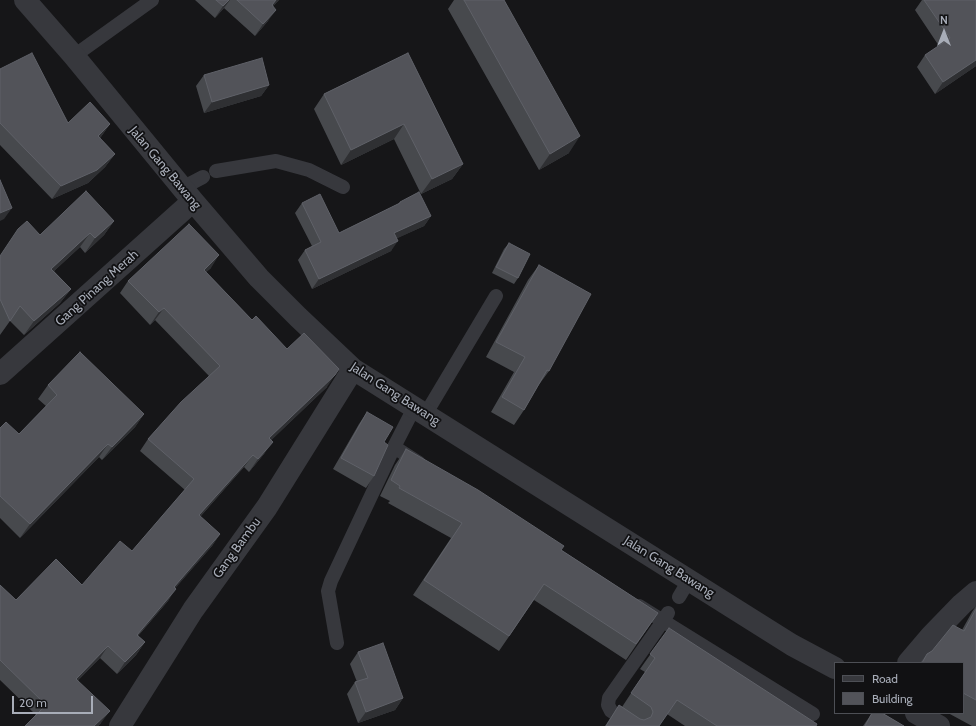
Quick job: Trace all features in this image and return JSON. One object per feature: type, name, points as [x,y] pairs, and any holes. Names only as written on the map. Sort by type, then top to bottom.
[{"type":"street","name":"Jalan Gang Bawang","points":[[25,0],[74,56],[188,195],[259,278],[353,369],[420,411],[684,588],[834,667]]},
{"type":"street","name":"Gang Pinang Merah","points":[[0,374],[188,195]]},
{"type":"street","name":"Gang Bambu","points":[[120,726],[193,610],[267,507],[353,369]]},
{"type":"street","points":[[909,662],[931,636],[962,604],[976,592]]},
{"type":"street","points":[[918,714],[939,726]]},
{"type":"lane","points":[[74,56],[152,0]]},
{"type":"lane","points":[[216,171],[276,161],[309,170],[343,187]]},
{"type":"lane","points":[[188,195],[203,177]]},
{"type":"lane","points":[[337,643],[328,591],[331,581],[394,448],[496,296]]},
{"type":"lane","points":[[394,448],[427,469]]},
{"type":"lane","points":[[630,600],[666,617],[813,714]]},
{"type":"lane","points":[[634,726],[611,711],[608,705],[609,698],[666,617]]},
{"type":"building","points":[[216,0],[229,0],[223,6]]},
{"type":"building","points":[[237,0],[276,0],[272,5],[276,10],[263,24]]},
{"type":"building","points":[[464,0],[504,0],[580,136],[550,154]]},
{"type":"building","points":[[924,0],[976,0],[976,60],[943,82],[925,55],[950,38]]},
{"type":"building","points":[[32,53],[68,123],[90,102],[110,124],[98,136],[115,154],[97,170],[61,186],[0,123],[0,69]]},
{"type":"building","points":[[408,53],[463,164],[432,179],[404,124],[351,150],[324,94]]},
{"type":"building","points":[[262,58],[269,85],[212,102],[204,75]]},
{"type":"building","points":[[0,180],[12,208],[0,213]]},
{"type":"building","points":[[86,191],[114,221],[95,238],[90,233],[51,269],[71,289],[34,321],[20,306],[10,321],[0,299],[0,256],[18,229],[27,221],[40,235]]},
{"type":"building","points":[[419,192],[431,216],[394,233],[398,241],[319,279],[305,250],[321,242],[302,203],[320,194],[339,233]]},
{"type":"building","points":[[189,224],[219,255],[204,270],[252,320],[256,316],[287,349],[304,333],[339,369],[335,375],[269,438],[273,442],[258,459],[253,455],[199,515],[220,534],[174,587],[176,589],[137,635],[145,642],[125,662],[108,646],[76,679],[110,711],[94,726],[25,726],[46,705],[0,660],[0,585],[16,600],[56,559],[82,585],[120,541],[132,551],[194,479],[148,439],[181,402],[220,366],[164,308],[159,312],[128,281]]},
{"type":"building","points":[[509,243],[530,254],[518,278],[496,267]]},
{"type":"building","points":[[539,265],[591,294],[549,371],[547,370],[524,410],[502,397],[525,357],[496,342]]},
{"type":"building","points":[[80,352],[144,414],[112,447],[108,444],[30,524],[0,496],[0,428],[6,422],[19,434],[57,395],[48,385]]},
{"type":"building","points":[[367,412],[393,427],[384,442],[388,445],[374,476],[341,458]]},
{"type":"building","points":[[406,449],[478,490],[564,546],[561,550],[658,613],[636,644],[544,584],[509,636],[424,580],[462,523],[399,488],[400,486],[391,480]]},
{"type":"building","points":[[976,609],[976,700],[964,694],[964,662],[923,662],[927,654],[932,651],[953,625],[964,631]]},
{"type":"building","points":[[669,628],[817,724],[816,726],[717,726],[677,700],[659,726],[606,726],[619,705],[640,719],[644,720],[651,717],[653,712],[651,707],[631,693],[655,658],[650,654]]},
{"type":"building","points":[[383,643],[403,698],[366,712],[355,682],[368,678],[358,652]]},
{"type":"building","points":[[871,714],[884,714],[904,726],[865,726]]}]
